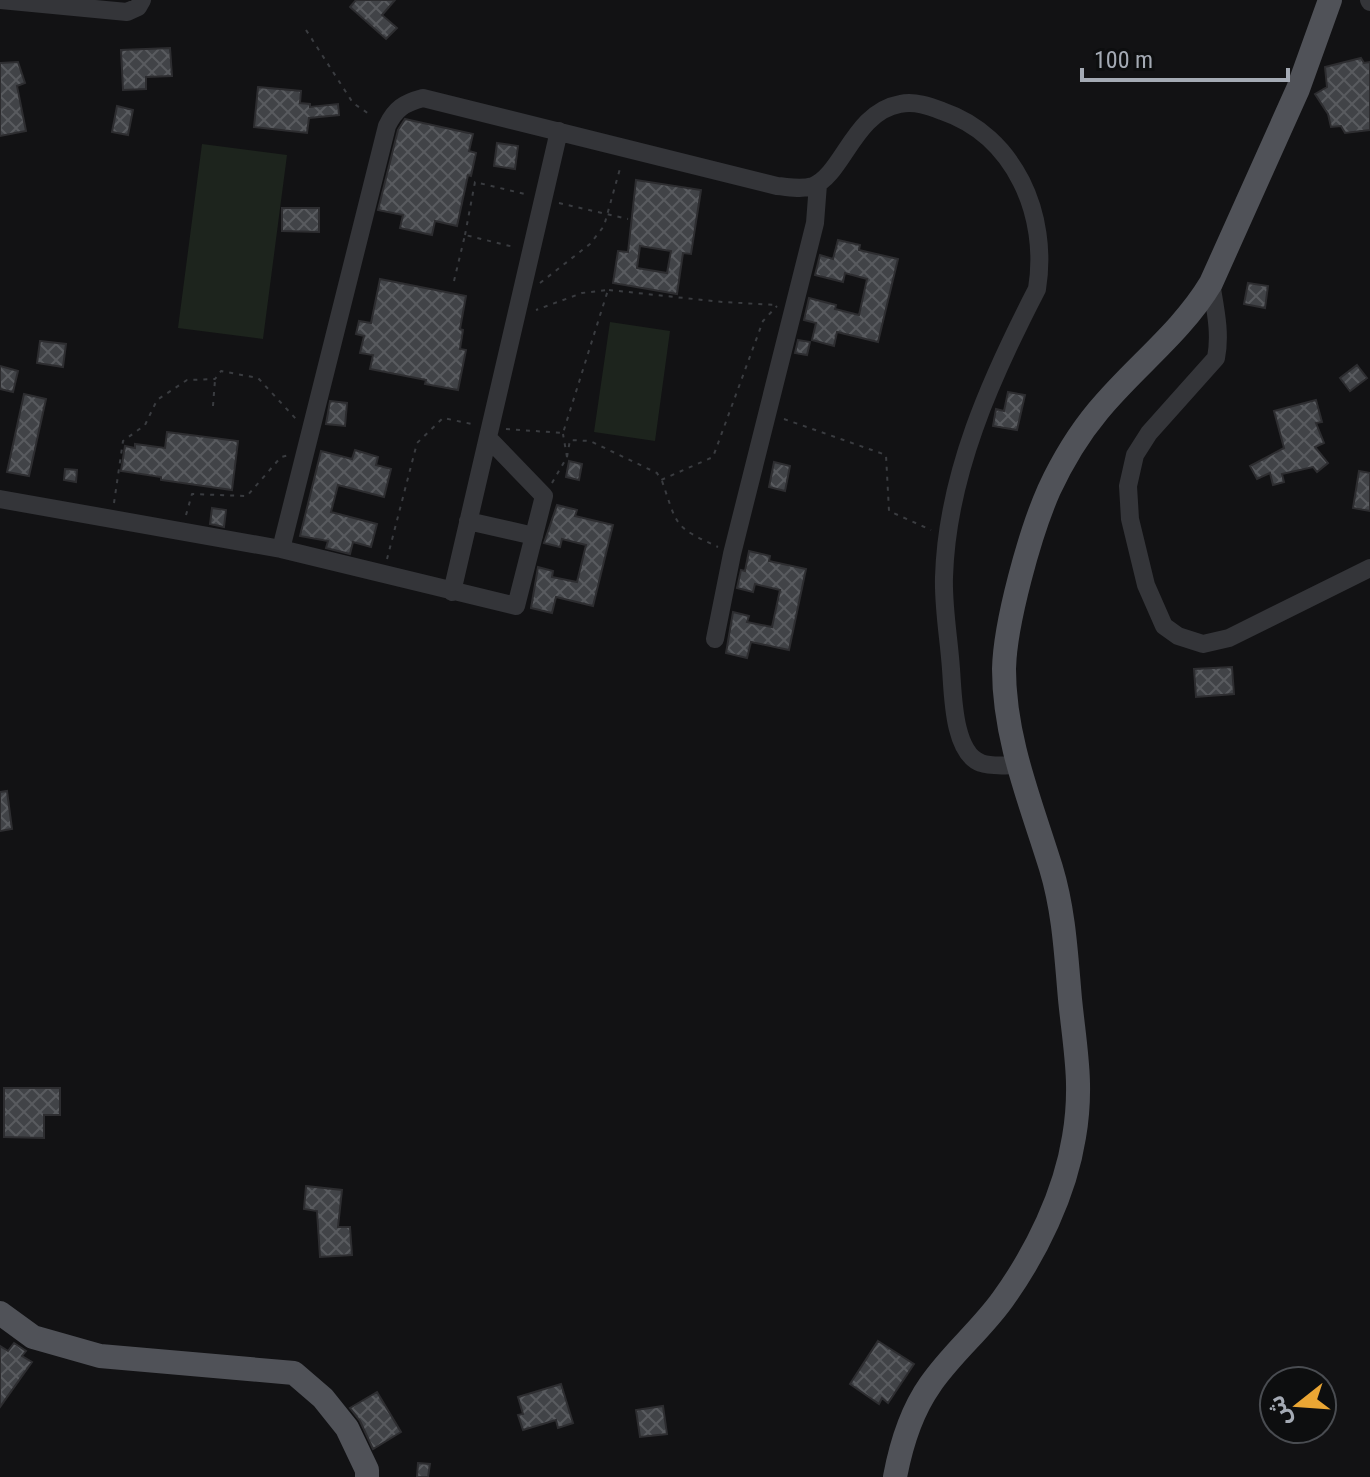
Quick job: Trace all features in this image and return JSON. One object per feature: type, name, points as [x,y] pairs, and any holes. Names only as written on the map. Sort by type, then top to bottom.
[{"type":"main road","points":[[895,1477],[911,1419],[929,1385],[1002,1301],[1028,1258],[1060,1192],[1074,1137],[1079,1068],[1061,909],[1018,765],[1004,667],[1011,620],[1027,555],[1048,492],[1072,446],[1098,410],[1195,310],[1211,283],[1298,89],[1330,0]]},
{"type":"main road","points":[[0,1313],[33,1337],[100,1356],[294,1373],[323,1398],[347,1428],[367,1470],[367,1477]]},
{"type":"street","points":[[0,0],[127,12],[138,7],[142,0]]},
{"type":"street","points":[[281,549],[387,126],[394,111],[408,102],[423,98],[777,186],[803,189],[818,184]]},
{"type":"street","points":[[715,639],[732,554],[815,223],[818,184],[867,121],[900,104],[923,104],[962,117],[985,133],[1007,155],[1021,180],[1040,240],[1041,267],[1037,289],[965,455],[948,538],[944,580],[954,711],[961,740],[969,755],[982,763],[1018,765]]},
{"type":"street","points":[[452,592],[559,131]]},
{"type":"street","points":[[1211,283],[1218,324],[1216,358],[1149,433],[1135,455],[1128,486],[1130,519],[1146,585],[1164,626],[1178,636],[1203,644],[1229,638],[1370,568]]},
{"type":"street","points":[[0,499],[281,549],[516,606],[544,496],[489,433]]},
{"type":"street","points":[[468,521],[534,536]]},
{"type":"path","points":[[306,30],[353,103],[387,126]]},
{"type":"path","points":[[520,298],[590,244],[604,226],[625,148]]},
{"type":"path","points":[[454,281],[475,182],[628,219]]},
{"type":"path","points":[[465,235],[531,251]]},
{"type":"path","points":[[567,457],[563,433],[608,290]]},
{"type":"path","points":[[516,318],[582,293],[608,290],[778,305],[763,321],[713,457],[661,480]]},
{"type":"path","points":[[181,531],[192,494],[247,496],[281,457],[308,443],[258,378],[221,371],[215,379],[213,406]]},
{"type":"path","points":[[112,519],[123,441],[145,425],[157,400],[187,380],[215,379]]},
{"type":"path","points":[[768,413],[886,455],[889,511],[948,538]]},
{"type":"path","points":[[383,575],[417,443],[443,418],[489,433],[563,433]]},
{"type":"path","points":[[544,496],[567,457],[570,440],[590,441],[657,473],[677,524],[686,533],[732,554]]},
{"type":"shaded area","points":[[202,144],[287,155],[263,339],[178,328]]},
{"type":"shaded area","points":[[610,322],[670,331],[655,441],[594,432]]},
{"type":"building","points":[[356,0],[395,0],[382,15],[397,28],[386,39],[350,7]]},
{"type":"building","points":[[170,48],[172,76],[146,77],[146,89],[123,90],[121,50]]},
{"type":"building","points":[[1361,58],[1364,63],[1370,62],[1370,130],[1345,133],[1341,126],[1331,127],[1328,114],[1315,94],[1327,87],[1325,67]]},
{"type":"building","points":[[18,62],[25,83],[17,86],[26,131],[0,136],[0,63]]},
{"type":"building","points":[[258,87],[301,91],[300,103],[310,104],[310,107],[338,104],[339,115],[309,118],[307,133],[254,127]]},
{"type":"building","points":[[117,106],[133,110],[128,135],[112,132]]},
{"type":"building","points":[[405,119],[473,134],[469,151],[476,153],[457,226],[435,221],[432,235],[400,228],[403,215],[378,210],[398,130]]},
{"type":"building","points":[[497,143],[518,146],[515,169],[494,166]]},
{"type":"building","points":[[636,180],[701,190],[691,254],[683,253],[677,294],[613,283],[618,251],[628,252]],"holes":[[[640,246],[671,251],[667,273],[637,268]]]},
{"type":"building","points":[[282,208],[319,208],[319,232],[282,231]]},
{"type":"building","points":[[838,240],[860,245],[859,250],[898,259],[878,342],[837,332],[834,346],[812,340],[816,323],[804,320],[809,298],[859,315],[867,279],[845,273],[843,282],[815,275],[820,255],[833,259]]},
{"type":"building","points":[[380,279],[466,296],[460,349],[466,350],[458,390],[370,369],[373,355],[360,353],[364,336],[356,334],[359,321],[371,323]]},
{"type":"building","points":[[1248,283],[1268,286],[1265,308],[1244,304]]},
{"type":"building","points":[[798,340],[810,342],[807,355],[795,353]]},
{"type":"building","points":[[40,341],[66,344],[63,367],[37,363]]},
{"type":"building","points":[[1357,365],[1367,378],[1350,391],[1340,378]]},
{"type":"building","points":[[0,366],[18,371],[13,392],[0,389]]},
{"type":"building","points":[[1008,392],[1025,395],[1017,430],[993,426],[996,409],[1004,411]]},
{"type":"building","points":[[24,394],[46,399],[29,476],[7,472]]},
{"type":"building","points":[[1316,400],[1322,422],[1316,423],[1324,443],[1315,447],[1328,463],[1317,472],[1313,467],[1282,474],[1284,482],[1273,485],[1270,473],[1257,479],[1250,466],[1284,448],[1274,411]]},
{"type":"building","points":[[330,401],[347,403],[345,426],[326,424]]},
{"type":"building","points":[[167,432],[238,441],[232,490],[121,471],[125,446],[135,448],[135,444],[165,448]]},
{"type":"building","points":[[355,450],[378,457],[376,465],[391,469],[384,497],[338,485],[331,512],[377,524],[371,547],[353,542],[350,554],[326,548],[328,541],[300,536],[321,451],[352,459]]},
{"type":"building","points":[[569,461],[582,464],[579,480],[566,477]]},
{"type":"building","points":[[774,462],[790,466],[785,491],[769,487]]},
{"type":"building","points":[[65,469],[77,470],[76,482],[64,480]]},
{"type":"building","points":[[1359,471],[1370,473],[1370,511],[1353,508]]},
{"type":"building","points":[[557,505],[577,510],[575,516],[613,525],[593,606],[556,597],[552,613],[531,608],[538,567],[553,571],[552,577],[577,582],[586,545],[562,539],[560,547],[544,543]]},
{"type":"building","points":[[212,508],[226,510],[224,527],[210,524]]},
{"type":"building","points":[[749,551],[770,556],[769,561],[806,569],[789,650],[751,642],[747,658],[726,653],[733,612],[749,616],[747,622],[772,627],[780,590],[755,584],[753,592],[737,588]]},
{"type":"building","points":[[1232,667],[1234,694],[1196,697],[1194,669]]},
{"type":"building","points":[[7,791],[12,829],[0,831],[0,792]]},
{"type":"building","points":[[4,1088],[60,1088],[60,1115],[44,1115],[44,1138],[4,1137]]},
{"type":"building","points":[[306,1186],[342,1190],[338,1227],[350,1227],[352,1255],[320,1257],[317,1211],[304,1209]]},
{"type":"building","points":[[878,1341],[914,1364],[888,1403],[882,1398],[879,1404],[850,1384]]},
{"type":"building","points":[[14,1343],[26,1351],[22,1356],[32,1362],[0,1407],[0,1346],[8,1351]]},
{"type":"building","points":[[561,1384],[573,1423],[558,1428],[556,1420],[523,1430],[518,1415],[523,1414],[518,1397]]},
{"type":"building","points":[[377,1392],[401,1432],[373,1449],[350,1408]]},
{"type":"building","points":[[663,1406],[667,1434],[640,1437],[636,1410]]},
{"type":"building","points":[[418,1463],[430,1464],[428,1477],[417,1477]]}]
